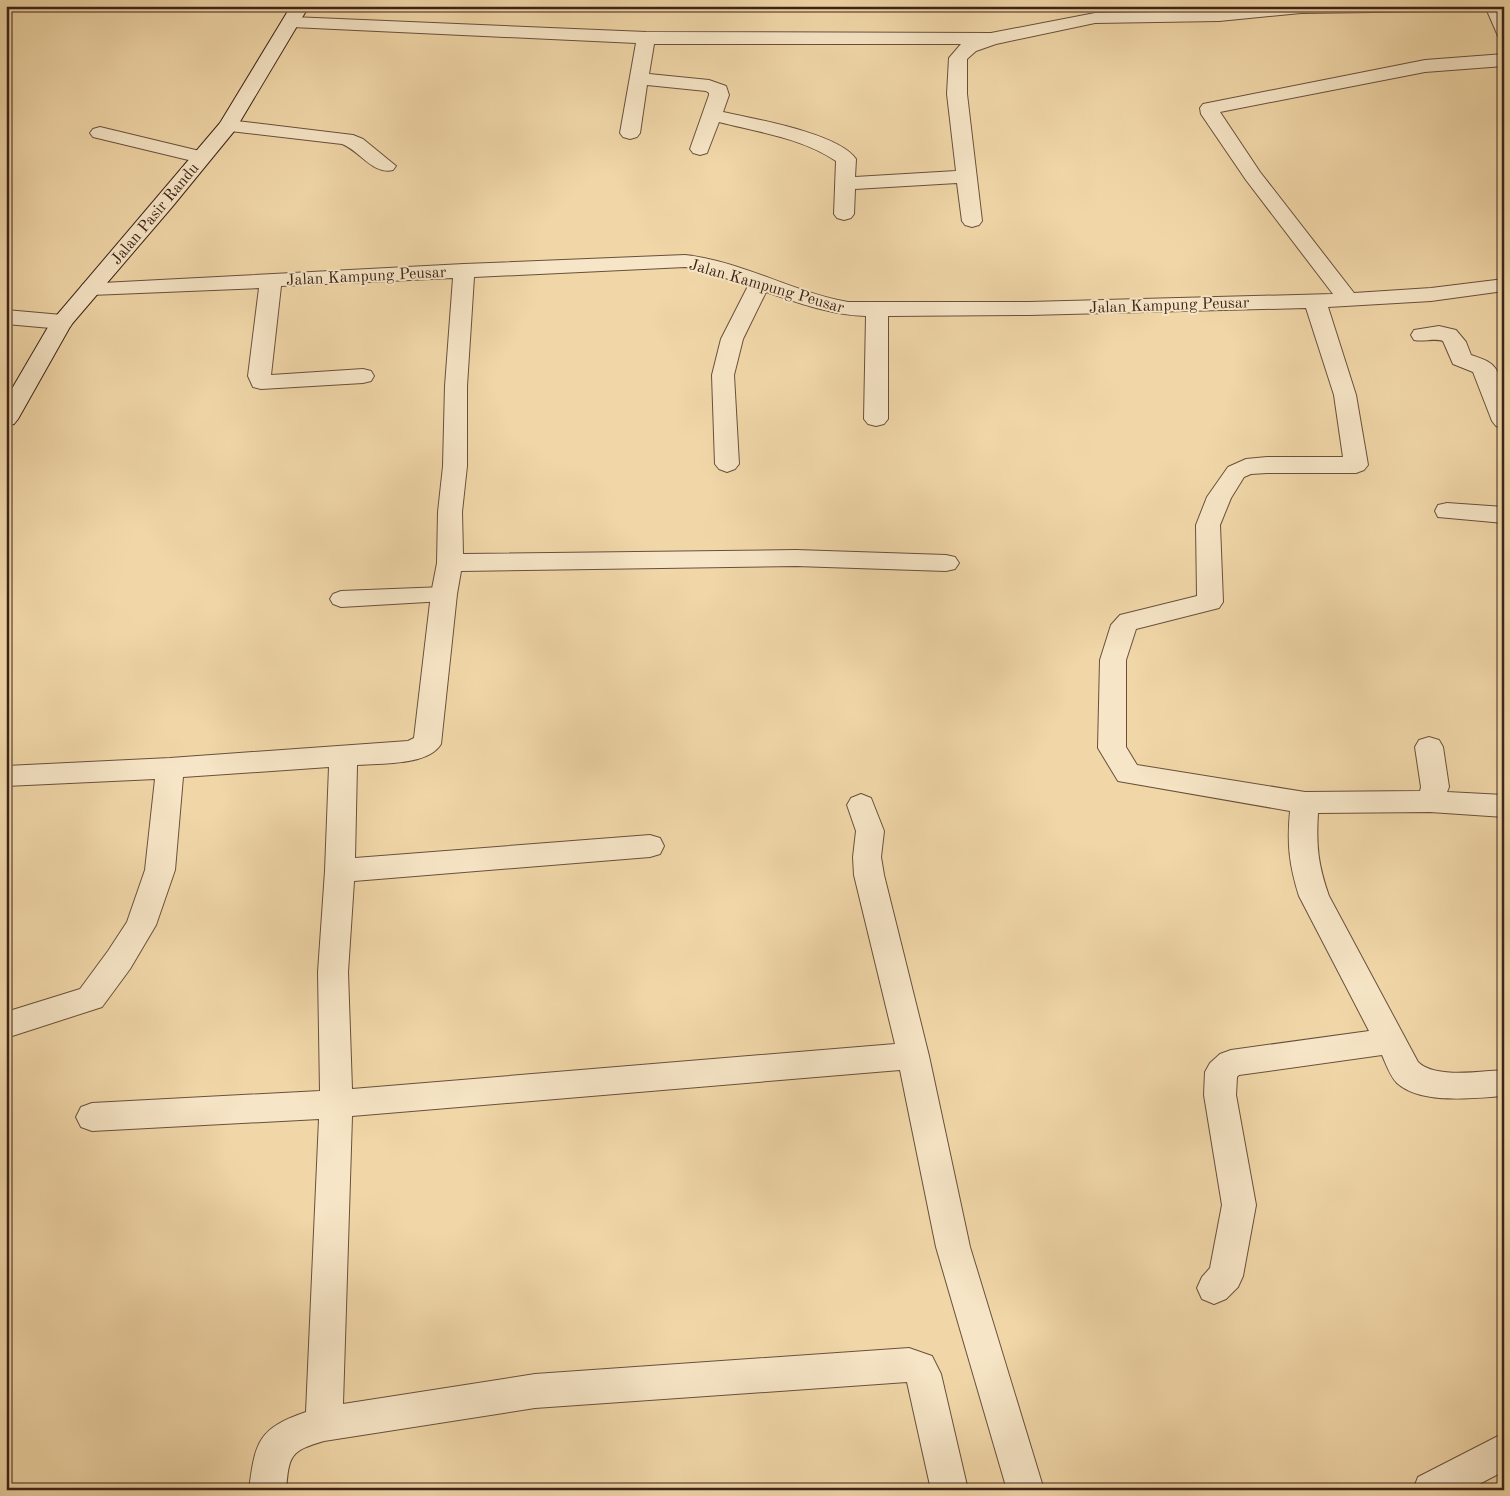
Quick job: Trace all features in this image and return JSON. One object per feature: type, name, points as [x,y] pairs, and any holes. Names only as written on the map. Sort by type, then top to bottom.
[{"type":"street","points":[[972,221],[957,94],[958,58],[969,47],[991,40],[1095,18],[1218,16],[1301,8],[1445,6]]},
{"type":"street","points":[[1494,6],[1504,32]]},
{"type":"street","points":[[296,14],[646,38],[991,40]]},
{"type":"street","name":"Jalan Pasir Randu","points":[[6,419],[62,322],[165,203],[228,126],[296,14]]},
{"type":"street","points":[[630,133],[646,38]]},
{"type":"street","points":[[1348,299],[1253,176],[1211,114],[1210,108],[1425,66],[1504,60]]},
{"type":"street","points":[[640,79],[709,86],[719,90],[700,149]]},
{"type":"street","points":[[712,115],[777,130],[836,150],[846,159],[844,214]]},
{"type":"street","points":[[228,126],[346,139],[356,143],[386,166]]},
{"type":"street","points":[[100,133],[201,157]]},
{"type":"street","points":[[845,184],[967,176]]},
{"type":"street","name":"Jalan Kampung Peusar","points":[[91,288],[685,261],[703,263],[822,304],[848,309],[877,310],[1418,297],[1504,285]]},
{"type":"street","points":[[6,776],[170,768],[411,751],[427,744],[444,594],[450,563],[450,512],[455,466],[456,386],[464,270]]},
{"type":"street","points":[[271,280],[259,376],[261,382],[363,376]]},
{"type":"street","points":[[727,464],[723,375],[732,339],[760,283]]},
{"type":"street","points":[[1315,300],[1345,395],[1356,465],[1267,465],[1246,467],[1236,472],[1219,497],[1208,525],[1210,602],[1129,621],[1124,625],[1112,660],[1112,748],[1128,774],[1305,803],[1430,802],[1504,806]]},
{"type":"street","points":[[876,419],[877,310]]},
{"type":"street","points":[[6,317],[62,322]]},
{"type":"street","points":[[1422,335],[1444,332],[1452,336],[1461,359],[1483,368],[1504,421]]},
{"type":"street","points":[[1447,511],[1504,515]]},
{"type":"street","points":[[450,563],[796,558],[946,563]]},
{"type":"street","points":[[1429,747],[1435,787],[1430,802]]},
{"type":"street","points":[[324,1424],[336,1104],[333,972],[340,871],[343,756]]},
{"type":"street","points":[[6,1024],[91,998],[119,960],[141,925],[160,870],[170,768]]},
{"type":"street","points":[[1305,803],[1302,829],[1303,852],[1306,874],[1314,896],[1408,1074],[1426,1082],[1450,1086],[1504,1083]]},
{"type":"street","points":[[861,805],[870,831],[867,857],[869,875],[913,1056],[953,1247],[1026,1490]]},
{"type":"street","points":[[340,871],[650,846]]},
{"type":"street","points":[[1214,1288],[1226,1276],[1239,1205],[1220,1095],[1221,1072],[1231,1064],[1390,1041]]},
{"type":"street","points":[[92,1117],[336,1104],[913,1056]]},
{"type":"street","points":[[266,1490],[274,1450],[291,1433],[324,1424],[535,1391],[909,1365],[919,1368],[923,1374],[950,1490]]},
{"type":"street","points":[[1431,1490],[1503,1453]]},
{"type":"lane","points":[[340,599],[444,594]]}]
